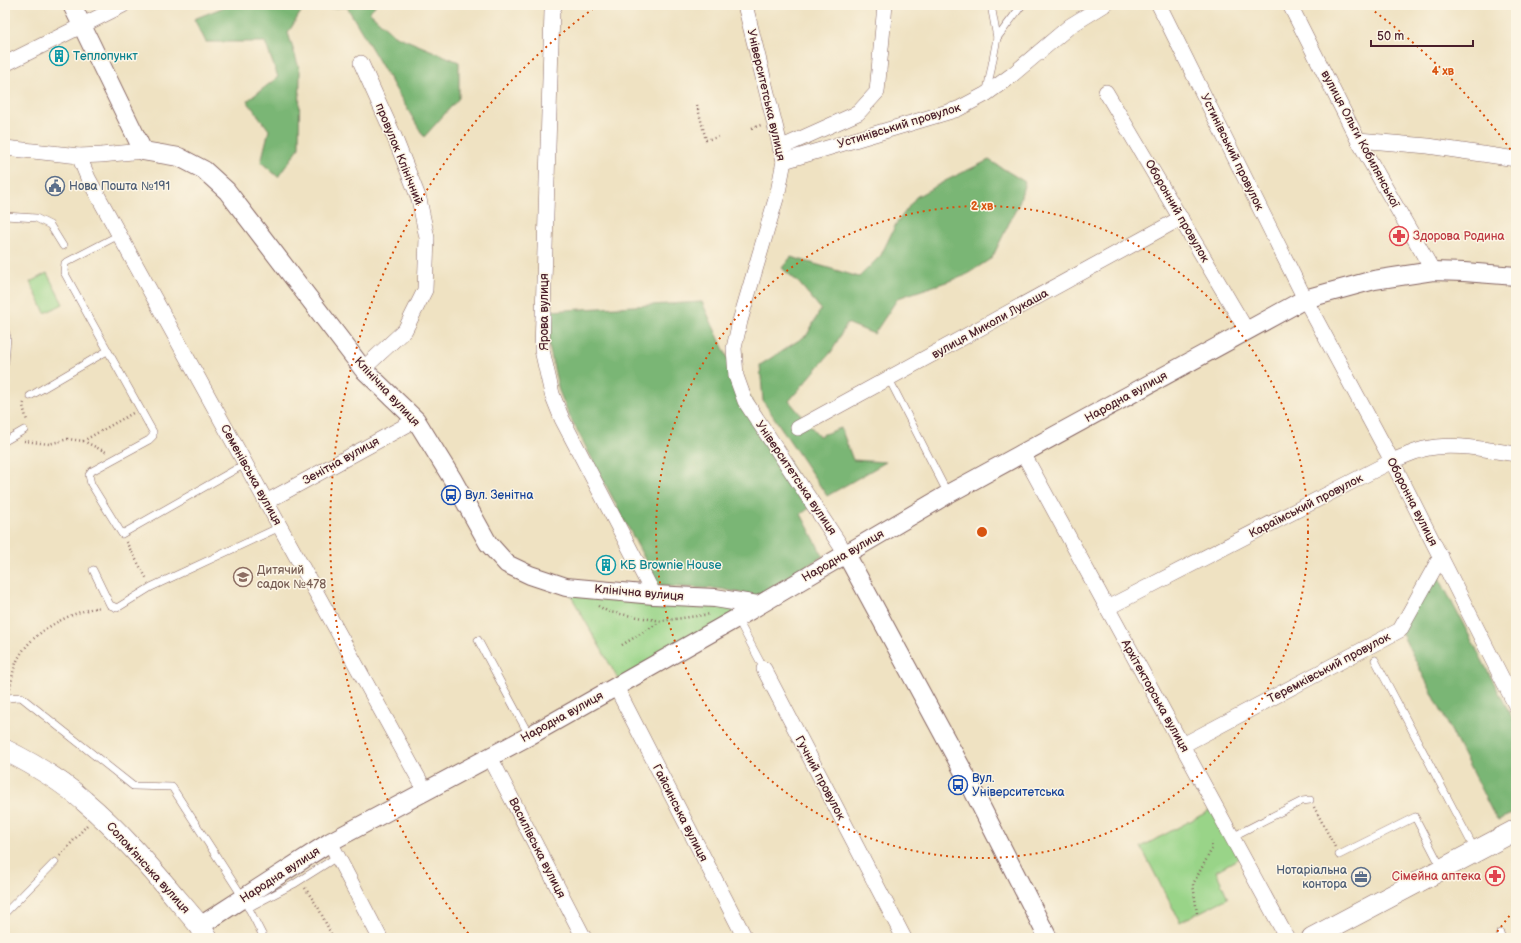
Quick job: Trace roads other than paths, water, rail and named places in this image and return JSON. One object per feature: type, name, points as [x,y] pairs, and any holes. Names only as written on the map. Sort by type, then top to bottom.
[{"type":"main road","name":"Соломʼянська вулиця","points":[[5,750],[27,761],[60,782],[98,813],[133,847],[204,932]]},
{"type":"main road","points":[[1312,938],[1516,830]]},
{"type":"street","points":[[72,5],[143,151]]},
{"type":"street","points":[[5,64],[123,5]]},
{"type":"street","name":"Ярова вулиця","points":[[555,5],[552,11],[542,350],[552,394],[562,419],[654,595]]},
{"type":"street","name":"Університетська вулиця","points":[[745,5],[782,155],[778,192],[740,321],[734,348],[736,376],[745,401],[846,554],[961,767],[1048,938]]},
{"type":"street","name":"Устинівський провулок","points":[[782,155],[858,112],[877,92],[885,5]]},
{"type":"street","name":"Устинівський провулок","points":[[782,155],[958,109],[986,94],[1012,75],[1070,26],[1104,5]]},
{"type":"street","name":"Устинівський провулок","points":[[1159,5],[1305,299]]},
{"type":"street","name":"вулиця Ольги Кобилянської","points":[[1290,5],[1358,140],[1433,271]]},
{"type":"street","name":"провулок Клінічний","points":[[361,63],[394,136],[419,199],[427,238],[425,290],[405,330],[363,369]]},
{"type":"street","name":"Оборонний провулок","points":[[1106,92],[1247,331]]},
{"type":"street","points":[[1358,140],[1428,146],[1516,159]]},
{"type":"street","name":"Клінічна вулиця","points":[[5,148],[79,156],[143,151],[179,157],[204,170],[227,191],[363,369],[416,420],[453,480],[488,543],[507,564],[530,575],[566,587],[654,595],[715,598],[758,605]]},
{"type":"street","name":"Семенівська вулиця","points":[[79,156],[88,178],[426,792]]},
{"type":"street","name":"вулиця Миколи Лукаша","points":[[798,428],[1181,218]]},
{"type":"street","name":"Народна вулиця","points":[[204,932],[333,848],[426,792],[529,736],[737,618],[948,494],[1305,299],[1374,280],[1433,271],[1516,276]]},
{"type":"street","name":"Оборонна вулиця","points":[[1305,299],[1392,461],[1516,706]]},
{"type":"street","name":"Зенітна вулиця","points":[[266,502],[416,420]]},
{"type":"street","name":"Караїмський провулок","points":[[1107,608],[1392,461],[1425,449],[1437,448],[1460,447],[1516,454]]},
{"type":"street","name":"Архітекторська вулиця","points":[[1023,453],[1287,938]]},
{"type":"street","name":"Теремківський провулок","points":[[1183,745],[1400,630],[1441,556]]},
{"type":"street","name":"Гучний провулок","points":[[764,670],[904,938]]},
{"type":"street","name":"Гайсинська вулиця","points":[[616,687],[745,938]]},
{"type":"street","name":"Василівська вулиця","points":[[490,757],[584,938]]},
{"type":"street","points":[[333,848],[380,938]]},
{"type":"lane","points":[[986,94],[997,38],[991,5]]},
{"type":"lane","points":[[997,38],[1022,5]]},
{"type":"lane","points":[[5,216],[36,218],[50,225],[63,246]]},
{"type":"lane","points":[[119,234],[65,263],[64,272],[107,351],[141,409],[153,432],[153,436],[152,439],[92,471],[89,475],[91,484],[122,534],[245,464]]},
{"type":"lane","points":[[5,331],[7,336],[5,362]]},
{"type":"lane","points":[[30,396],[107,351]]},
{"type":"lane","points":[[889,379],[948,494]]},
{"type":"lane","points":[[5,441],[24,430]]},
{"type":"lane","points":[[93,570],[110,605],[116,608],[151,586],[280,527]]},
{"type":"lane","name":"Гучний провулок","points":[[737,618],[764,670]]},
{"type":"lane","points":[[478,640],[529,736]]},
{"type":"lane","points":[[1375,660],[1476,852]]},
{"type":"lane","points":[[7,697],[21,697],[133,786],[172,787],[246,904],[264,938]]},
{"type":"lane","points":[[1232,837],[1302,801],[1310,800]]},
{"type":"lane","points":[[1339,855],[1415,817],[1442,869]]},
{"type":"lane","points":[[246,904],[300,880],[332,860],[333,848]]},
{"type":"lane","points":[[5,913],[55,862]]},
{"type":"place","name":"Теплопункт","points":[[59,56]]},
{"type":"place","name":"Нова Пошта №191","points":[[55,186]]},
{"type":"place","name":"Здорова Родина","points":[[1399,236]]},
{"type":"place","name":"Вул. Зенітна","points":[[451,495]]},
{"type":"place","name":"КБ Brownie House","points":[[606,565]]},
{"type":"place","name":"Дитячий садок №478","points":[[243,577]]},
{"type":"place","name":"Вул. Університетська","points":[[958,785]]},
{"type":"place","name":"Сімейна аптека","points":[[1495,876]]},
{"type":"place","name":"Нотаріальна контора","points":[[1361,877]]}]
